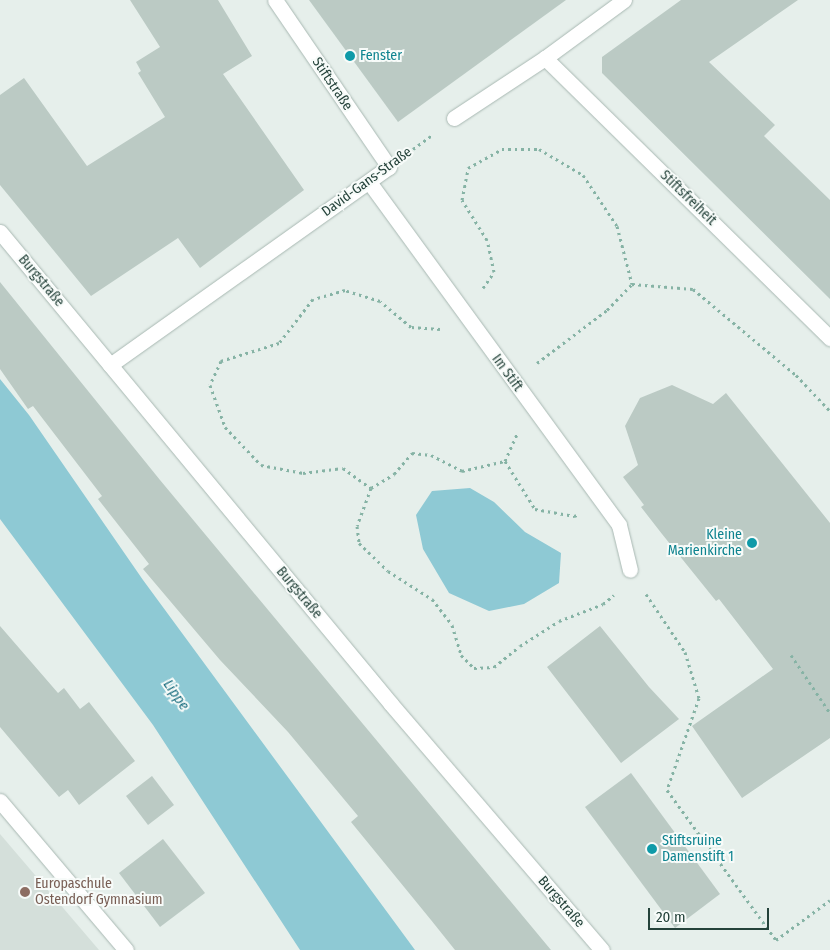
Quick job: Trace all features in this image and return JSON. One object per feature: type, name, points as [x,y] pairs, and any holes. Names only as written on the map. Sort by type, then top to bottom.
[{"type":"street","name":"Stiftstraße","points":[[275,0],[389,167]]},
{"type":"street","points":[[454,118],[545,58],[624,0]]},
{"type":"street","name":"Stiftsfreiheit","points":[[545,58],[830,338]]},
{"type":"street","name":"David-Gans-Straße","points":[[110,365],[389,167]]},
{"type":"street","name":"Im Stift","points":[[369,182],[619,526],[630,570]]},
{"type":"street","name":"Burgstraße","points":[[0,232],[391,704],[602,950]]},
{"type":"street","points":[[0,800],[126,950]]},
{"type":"path","name":"David-Gans-Straße","points":[[389,167],[454,118]]},
{"type":"path","points":[[371,488],[343,468],[303,473],[261,465],[225,427],[210,385],[222,361],[279,343],[313,299],[345,290],[380,301],[411,327],[441,329],[464,315],[494,272],[488,240],[462,200],[468,168],[502,149],[538,149],[583,175],[618,226],[632,284]]},
{"type":"path","points":[[506,461],[529,404],[537,362],[607,310],[632,284]]},
{"type":"path","points":[[632,284],[693,289],[796,375],[830,411]]},
{"type":"path","points":[[506,461],[462,470],[431,455],[412,453],[394,474],[371,488],[357,526],[359,543],[388,571],[432,599],[452,625],[461,655],[474,668],[494,667],[520,646],[559,621],[603,604],[623,587],[630,570]]},
{"type":"path","points":[[506,461],[535,509],[574,516],[599,498]]},
{"type":"path","points":[[630,570],[685,652],[699,698],[668,790],[776,940],[830,900]]},
{"type":"path","points":[[791,655],[830,713]]},
{"type":"shaded area","name":"Europaschule Ostendorf Gymnasium","points":[[0,834],[99,950],[0,950]]},
{"type":"water","name":"Lippe","points":[[0,379],[29,415],[143,580],[415,950],[300,950],[153,725],[0,519]]},
{"type":"water","points":[[470,488],[494,502],[525,532],[561,553],[559,583],[524,604],[489,611],[449,593],[423,549],[416,515],[432,491]]},
{"type":"building","points":[[130,0],[218,0],[252,56],[223,74],[304,190],[200,268],[178,238],[91,296],[0,185],[0,95],[24,78],[87,166],[165,117],[138,73],[141,71],[136,62],[160,47]]},
{"type":"building","points":[[309,0],[566,0],[398,122]]},
{"type":"building","points":[[681,0],[798,0],[709,62],[775,125],[764,136],[830,200],[830,299],[602,73],[602,57]]},
{"type":"building","points":[[0,282],[160,480],[551,950],[455,950],[351,822],[358,816],[288,732],[220,660],[143,569],[149,564],[98,499],[102,496],[33,406],[28,409],[0,369]]},
{"type":"building","name":"Kleine Marienkirche","points":[[672,385],[713,404],[726,393],[830,523],[830,738],[742,798],[692,726],[773,669],[719,599],[716,601],[662,534],[641,507],[644,505],[623,477],[638,465],[625,426],[640,398]]},
{"type":"building","points":[[0,626],[58,693],[64,688],[80,709],[89,702],[135,761],[79,805],[68,790],[59,797],[0,727]]},
{"type":"building","points":[[600,626],[649,687],[679,719],[621,763],[547,667]]},
{"type":"building","name":"Stiftsruine Damenstift 1","points":[[631,773],[720,894],[675,928],[585,807]]},
{"type":"building","points":[[152,776],[174,805],[148,825],[126,796]]},
{"type":"building","points":[[163,839],[205,893],[160,927],[119,873]]},
{"type":"place","name":"Fenster","points":[[350,56]]},
{"type":"place","name":"Kleine Marienkirche","points":[[752,543]]},
{"type":"place","name":"Stiftsruine Damenstift 1","points":[[652,849]]},
{"type":"place","name":"Europaschule Ostendorf Gymnasium","points":[[25,892]]}]
